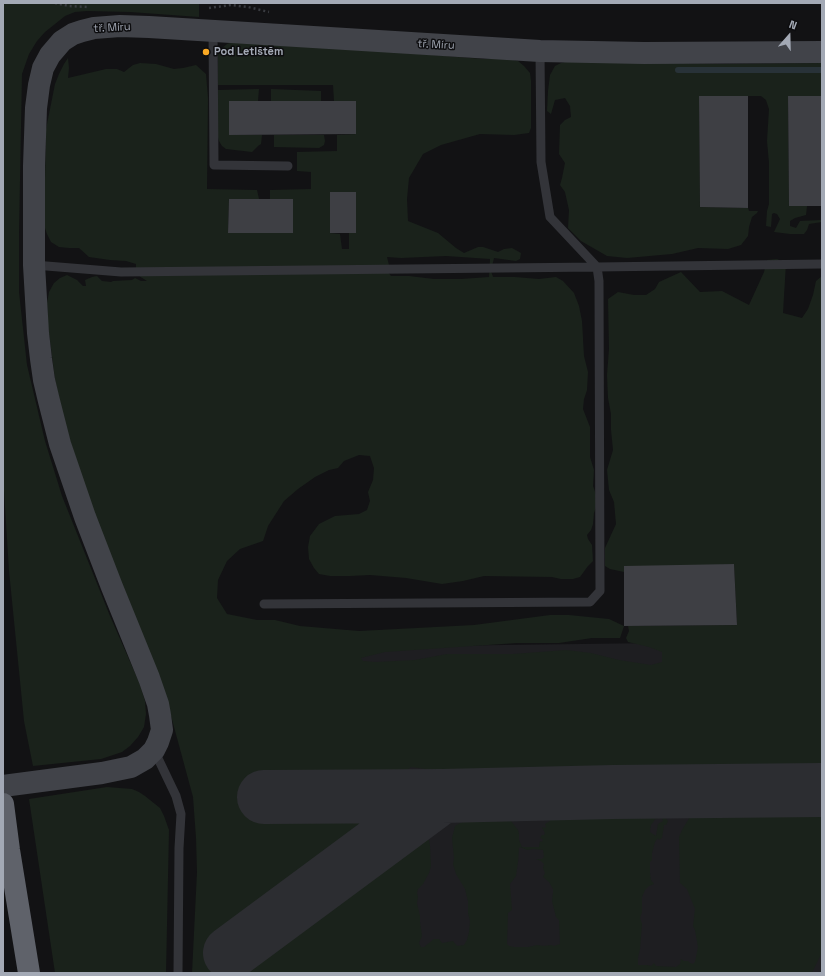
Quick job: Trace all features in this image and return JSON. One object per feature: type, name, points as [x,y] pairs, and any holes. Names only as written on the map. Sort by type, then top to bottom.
[{"type":"highway","points":[[3,804],[29,973]]},
{"type":"main road","name":"tř. Míru","points":[[154,750],[162,730],[158,704],[77,497],[60,444],[44,380],[38,333],[34,265],[34,166],[37,96],[43,68],[50,55],[56,48],[67,37],[73,34],[106,26],[213,30],[346,40],[540,51],[644,53],[822,52]]},
{"type":"main road","points":[[3,786],[124,769],[138,764],[154,750]]},
{"type":"lane","points":[[213,30],[214,166],[288,166]]},
{"type":"lane","points":[[264,604],[590,602],[600,591],[598,267],[550,217],[541,162],[540,51]]},
{"type":"lane","points":[[34,265],[121,272],[822,264]]},
{"type":"lane","points":[[154,750],[176,796],[180,814],[178,973]]},
{"type":"shaded area","points":[[4,3],[199,3],[199,17],[130,12],[87,11],[75,12],[65,16],[45,32],[37,41],[29,54],[22,74],[19,292],[27,365],[45,441],[62,496],[110,616],[139,682],[145,701],[146,714],[144,727],[138,737],[122,752],[101,759],[33,766],[24,721],[9,571],[3,475]]},
{"type":"shaded area","points":[[233,42],[315,46],[484,59],[507,59],[518,61],[530,73],[531,128],[529,133],[514,135],[480,134],[441,145],[423,154],[409,178],[407,199],[408,221],[438,233],[464,253],[478,247],[483,247],[498,252],[504,249],[512,248],[521,253],[520,259],[516,261],[494,258],[491,271],[493,277],[539,279],[556,277],[563,281],[574,293],[579,306],[582,321],[584,356],[588,372],[587,390],[583,409],[590,427],[590,457],[594,470],[593,486],[597,497],[597,504],[593,524],[587,535],[592,545],[593,561],[580,577],[573,579],[552,577],[484,576],[442,584],[406,578],[370,575],[330,576],[319,574],[309,559],[308,547],[310,536],[319,524],[335,516],[359,514],[367,510],[370,501],[368,492],[373,480],[374,468],[370,456],[359,455],[344,461],[338,468],[329,470],[315,477],[298,489],[284,501],[268,526],[263,541],[240,549],[227,561],[218,580],[217,598],[227,614],[257,620],[275,620],[300,626],[359,631],[474,625],[550,615],[569,615],[609,619],[624,626],[620,638],[592,638],[559,643],[517,643],[385,652],[361,658],[363,661],[376,662],[415,660],[447,654],[513,654],[566,650],[591,653],[619,660],[651,665],[662,662],[662,652],[628,642],[626,638],[629,631],[628,626],[737,625],[734,564],[624,572],[610,569],[605,566],[605,548],[616,524],[614,502],[609,490],[607,470],[613,450],[607,375],[609,349],[608,299],[618,292],[634,295],[646,295],[655,289],[659,282],[681,272],[700,292],[722,291],[749,305],[764,272],[767,260],[777,259],[786,263],[783,313],[802,318],[808,309],[816,281],[822,276],[822,774],[786,773],[695,778],[667,786],[651,780],[642,783],[635,782],[625,785],[623,788],[515,792],[483,786],[448,775],[432,775],[426,769],[411,767],[402,774],[386,774],[359,779],[307,779],[271,782],[265,786],[260,801],[269,808],[286,803],[322,803],[385,806],[403,809],[265,904],[251,916],[238,932],[232,947],[242,962],[297,924],[294,920],[291,921],[299,911],[304,918],[313,913],[380,864],[423,836],[429,840],[431,866],[429,873],[423,884],[418,889],[417,893],[422,936],[419,943],[421,947],[424,947],[434,939],[439,939],[442,943],[453,941],[457,946],[464,945],[469,932],[470,921],[468,901],[465,889],[456,874],[453,864],[454,858],[452,838],[455,826],[465,821],[473,813],[471,807],[479,810],[487,810],[489,807],[495,812],[502,814],[505,819],[519,811],[519,808],[522,811],[526,809],[538,810],[543,808],[555,812],[558,812],[561,808],[567,810],[569,808],[574,810],[582,808],[587,810],[588,808],[591,809],[593,807],[599,809],[631,810],[634,803],[639,802],[637,811],[645,818],[657,801],[659,801],[652,812],[653,814],[659,809],[657,813],[658,819],[656,818],[651,825],[650,832],[656,836],[658,824],[663,821],[661,813],[668,821],[666,825],[664,825],[662,838],[659,840],[658,838],[655,842],[652,860],[650,862],[651,880],[654,884],[645,890],[642,897],[642,912],[640,918],[642,924],[638,965],[651,966],[654,963],[656,966],[676,967],[680,964],[681,959],[693,964],[695,962],[698,947],[693,926],[695,909],[687,889],[680,883],[679,837],[682,830],[696,807],[701,806],[714,808],[726,805],[732,807],[746,807],[747,802],[752,806],[789,805],[792,797],[805,803],[822,806],[822,952],[812,973],[192,973],[197,872],[193,797],[167,701],[94,513],[70,441],[55,379],[48,326],[47,303],[49,292],[54,283],[60,278],[67,275],[77,280],[83,286],[86,286],[85,280],[97,276],[102,281],[111,282],[132,280],[135,278],[141,281],[147,281],[136,274],[136,264],[126,261],[89,257],[79,248],[59,247],[51,242],[44,225],[46,129],[55,84],[68,58],[68,78],[106,69],[117,69],[124,72],[133,65],[140,63],[156,64],[174,69],[196,65],[206,74],[208,98],[207,189],[257,190],[259,199],[229,199],[228,233],[293,233],[270,199],[270,190],[311,189],[311,172],[297,171],[297,152],[337,151],[337,135],[356,134],[356,101],[334,101],[333,85],[218,85],[218,56],[220,50],[227,44]],"holes":[[[330,192],[356,192],[356,232],[349,233],[349,249],[342,249],[340,234],[330,233]],[[446,256],[490,259],[489,277],[434,279],[409,276],[391,276],[388,272],[389,265],[387,257],[401,258]],[[526,810],[542,810],[546,812],[550,817],[550,821],[545,824],[545,828],[542,827],[545,833],[540,838],[543,839],[542,842],[540,841],[539,847],[522,847],[519,840],[518,830],[511,821],[514,817]],[[520,847],[527,850],[543,850],[544,857],[542,859],[536,859],[544,864],[543,868],[545,873],[543,877],[549,882],[553,889],[552,901],[556,917],[559,920],[560,944],[554,946],[537,945],[528,947],[514,947],[507,944],[508,913],[512,910],[510,884],[516,876]]]},
{"type":"shaded area","points":[[570,61],[718,64],[822,63],[822,96],[788,96],[789,206],[807,206],[806,215],[790,221],[790,226],[796,228],[800,221],[821,220],[822,218],[822,222],[809,224],[804,234],[774,232],[780,219],[777,214],[774,213],[772,214],[771,227],[766,226],[769,204],[769,163],[767,141],[769,109],[766,100],[761,96],[699,96],[700,207],[748,208],[749,211],[758,211],[752,217],[748,236],[741,245],[728,249],[698,248],[672,254],[627,258],[607,256],[581,241],[568,228],[569,210],[565,192],[560,185],[565,163],[559,154],[560,125],[571,117],[570,106],[565,98],[555,100],[551,114],[547,111],[550,75],[555,66]]},
{"type":"shaded area","points":[[259,89],[258,101],[229,102],[229,135],[262,135],[261,144],[252,152],[226,149],[219,141],[217,134],[218,90]]},
{"type":"shaded area","points":[[271,89],[321,91],[321,101],[271,101]]},
{"type":"shaded area","points":[[274,135],[324,135],[325,141],[324,145],[319,148],[274,147]]},
{"type":"shaded area","points":[[822,491],[822,973],[213,973],[193,649],[813,641]]},
{"type":"shaded area","points":[[107,787],[132,789],[145,796],[160,808],[169,830],[166,973],[55,973],[29,799]]},
{"type":"building","points":[[699,96],[748,96],[748,208],[700,207]]},
{"type":"building","points":[[788,96],[822,96],[822,206],[789,206]]},
{"type":"building","points":[[229,101],[356,101],[356,134],[229,135]]},
{"type":"building","points":[[330,192],[356,192],[356,233],[330,233]]},
{"type":"building","points":[[229,199],[293,199],[293,233],[228,233]]},
{"type":"building","points":[[734,564],[737,625],[624,626],[624,566]]},
{"type":"waterway","points":[[678,70],[822,70]]},
{"type":"taxiway","points":[[264,797],[442,796],[613,792],[822,790]]},
{"type":"taxiway","points":[[230,953],[442,796]]},
{"type":"place","name":"Pod Letištěm","points":[[206,52]]}]
